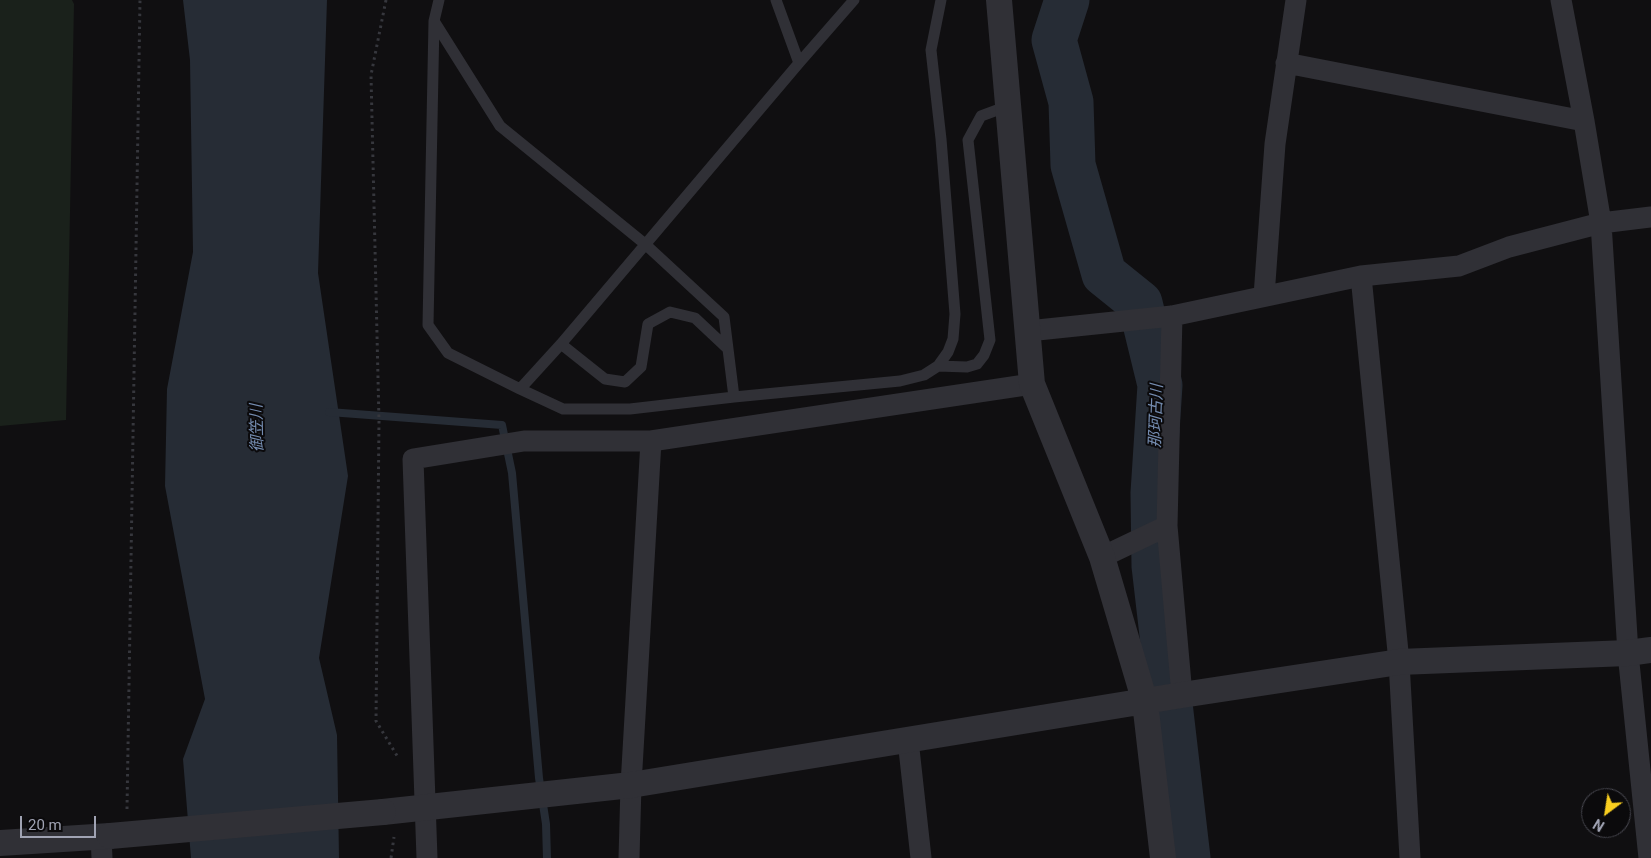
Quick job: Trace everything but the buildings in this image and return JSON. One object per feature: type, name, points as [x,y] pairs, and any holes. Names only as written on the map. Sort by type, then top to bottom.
[{"type":"street","points":[[999,0],[1032,384],[1102,558],[1145,702],[1163,858]]},
{"type":"street","points":[[1264,296],[1275,144],[1296,0]]},
{"type":"street","points":[[1561,0],[1601,222],[1640,651],[1649,858]]},
{"type":"street","points":[[1286,62],[1584,121]]},
{"type":"street","points":[[1028,331],[1172,316],[1361,276],[1459,266],[1509,247],[1601,222],[1651,217]]},
{"type":"street","points":[[1361,276],[1399,662],[1410,858]]},
{"type":"street","points":[[1172,316],[1167,526],[1182,695]]},
{"type":"street","points":[[427,858],[413,459],[524,441],[651,441],[1032,384]]},
{"type":"street","points":[[629,858],[631,785],[651,441]]},
{"type":"street","points":[[1102,558],[1167,526]]},
{"type":"street","points":[[0,843],[110,837],[425,809],[631,785],[1182,695],[1399,662],[1640,651]]},
{"type":"street","points":[[908,740],[921,858]]},
{"type":"lane","points":[[439,0],[434,21],[428,325],[448,353],[563,409],[630,409],[900,381],[924,375],[938,366],[948,352],[953,339],[955,314],[941,139],[931,50],[941,0]]},
{"type":"lane","points":[[776,0],[799,63]]},
{"type":"lane","points":[[520,389],[562,344],[854,0]]},
{"type":"lane","points":[[434,21],[500,126],[645,244],[724,317],[734,397]]},
{"type":"lane","points":[[938,366],[967,367],[977,364],[984,355],[990,340],[968,140],[981,116],[1008,106]]},
{"type":"lane","points":[[562,344],[605,380],[625,382],[641,367],[648,324],[670,312],[695,318],[728,349]]},
{"type":"path","points":[[110,837],[140,0]]},
{"type":"path","points":[[386,0],[370,75],[379,421],[376,720],[400,762]]},
{"type":"shaded area","points":[[0,0],[72,0],[74,4],[66,420],[0,426]]},
{"type":"water","name":"御笠川","points":[[183,0],[327,0],[318,273],[348,476],[319,658],[337,735],[339,858],[191,858],[183,759],[205,699],[165,486],[167,389],[193,252],[190,60]]},
{"type":"waterway","name":"那珂古川","points":[[1067,0],[1054,40],[1071,102],[1073,165],[1104,274],[1140,303],[1160,385],[1153,493],[1154,566],[1188,858]]},
{"type":"waterway","points":[[329,412],[502,425],[512,473],[539,778],[546,824],[547,858]]}]
